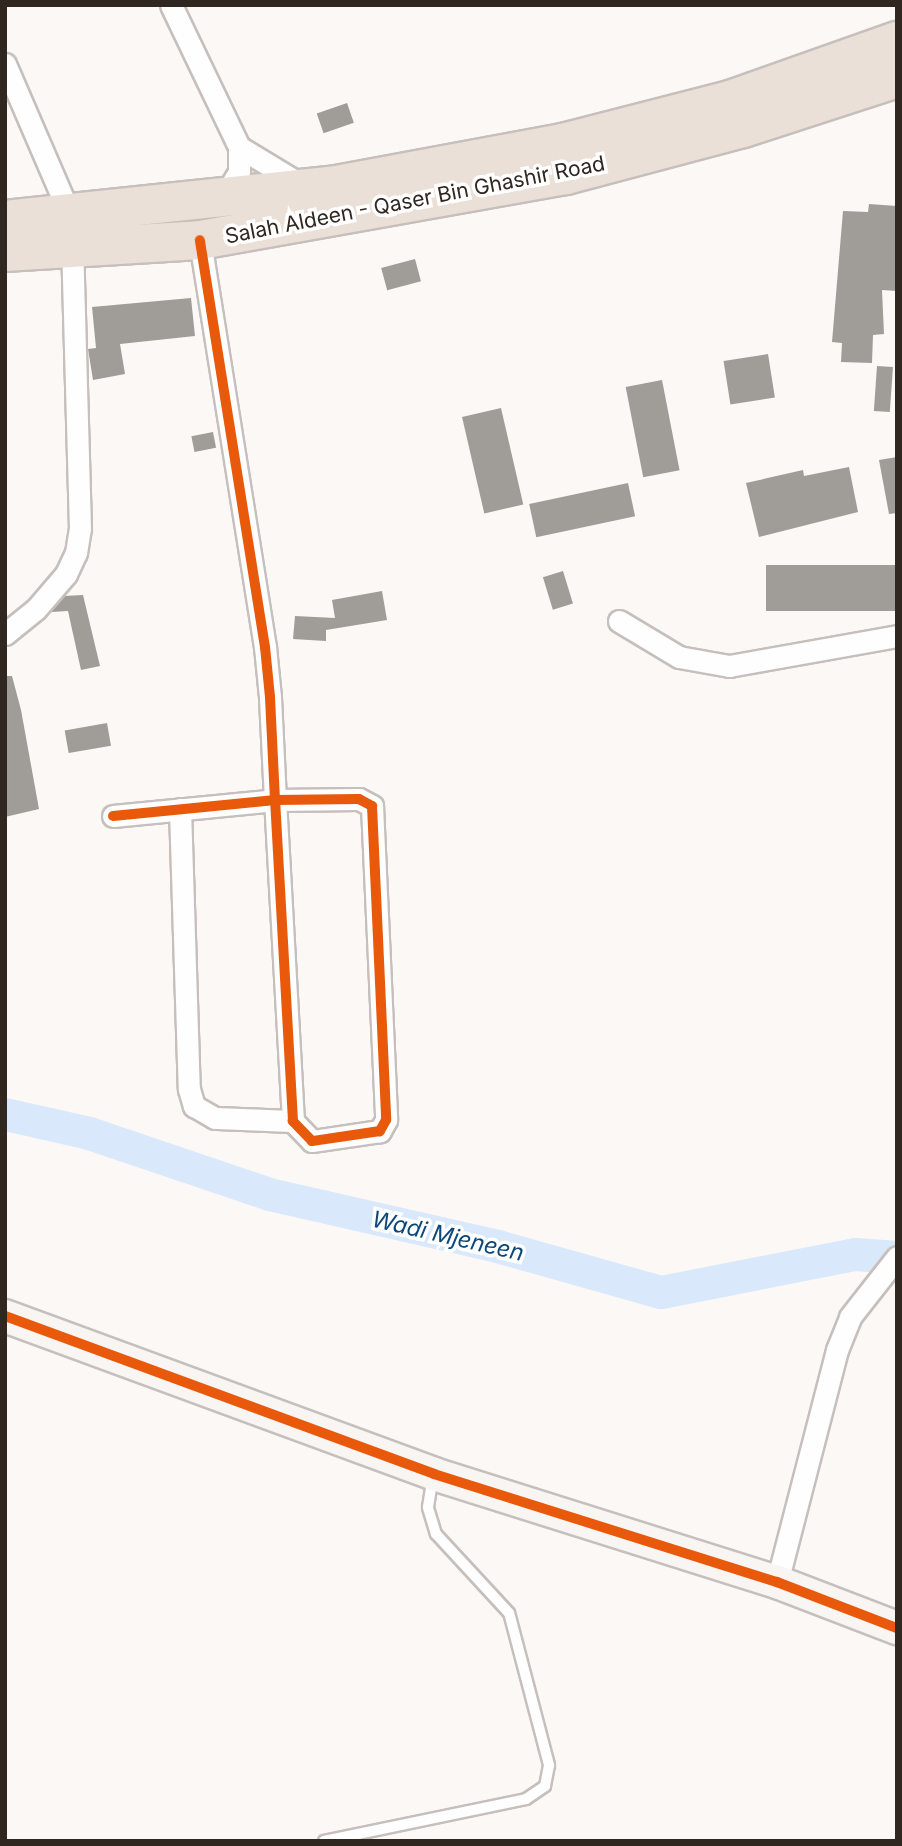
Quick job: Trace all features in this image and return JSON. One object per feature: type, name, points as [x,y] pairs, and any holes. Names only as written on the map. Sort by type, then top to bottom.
[{"type":"highway","points":[[5,220],[71,232],[222,200],[313,188],[563,143],[730,100],[897,41]]},
{"type":"highway","name":"Salah Aldeen - Qaser Bin Ghashir Road","points":[[5,252],[71,232],[200,240],[566,175],[743,128],[897,78]]},
{"type":"street","points":[[171,5],[239,147],[239,172],[222,200]]},
{"type":"street","points":[[5,64],[71,232],[80,530],[76,553],[65,574],[36,609],[5,634]]},
{"type":"street","points":[[239,147],[276,172],[313,188]]},
{"type":"street","points":[[113,816],[275,800],[359,799],[372,806],[377,835],[385,1127],[372,1135],[312,1142],[293,1121],[275,800],[270,697],[257,582],[200,240]]},
{"type":"street","points":[[619,621],[680,657],[729,666],[897,636]]},
{"type":"street","points":[[180,810],[189,1089],[194,1106],[201,1114],[215,1118],[293,1121]]},
{"type":"street","points":[[777,1582],[836,1350],[870,1288],[897,1256]]},
{"type":"street","points":[[5,1316],[434,1474],[777,1582],[897,1628]]},
{"type":"lane","points":[[324,1841],[526,1799],[545,1786],[549,1765],[509,1613],[436,1534],[428,1507],[434,1474]]},
{"type":"building","points":[[347,103],[354,123],[324,133],[317,113]]},
{"type":"building","points":[[869,204],[897,206],[897,291],[882,290],[884,334],[873,335],[872,363],[841,362],[842,343],[832,342],[843,211],[868,212]]},
{"type":"building","points":[[415,259],[421,281],[387,290],[381,268]]},
{"type":"building","points":[[191,298],[195,336],[120,344],[125,374],[93,380],[88,349],[96,348],[92,307]]},
{"type":"building","points":[[768,354],[775,397],[730,404],[724,361]]},
{"type":"building","points":[[877,366],[893,367],[890,412],[874,411]]},
{"type":"building","points":[[662,380],[680,470],[643,477],[626,387]]},
{"type":"building","points":[[501,408],[523,504],[484,513],[462,417]]},
{"type":"building","points":[[213,432],[216,448],[194,452],[191,436]]},
{"type":"building","points":[[897,457],[897,513],[889,514],[879,460]]},
{"type":"building","points":[[849,467],[858,512],[759,537],[746,483],[803,470],[804,476]]},
{"type":"building","points":[[628,483],[635,516],[536,537],[529,504]]},
{"type":"building","points":[[766,565],[897,565],[897,611],[766,611]]},
{"type":"building","points":[[563,571],[573,604],[553,610],[543,577]]},
{"type":"building","points":[[382,591],[387,620],[326,630],[326,641],[293,639],[295,616],[335,618],[332,600]]},
{"type":"building","points":[[83,595],[100,666],[81,670],[68,611],[51,612],[64,596]]},
{"type":"building","points":[[5,676],[12,676],[21,710],[39,809],[5,817]]},
{"type":"building","points":[[107,723],[111,746],[69,753],[65,730]]},
{"type":"waterway","name":"Wadi Mjeneen","points":[[5,1114],[89,1133],[269,1194],[497,1246],[661,1292],[855,1254],[897,1257]]},
{"type":"cycle path","points":[[113,816],[275,800],[359,799],[372,806],[386,1120],[380,1131],[312,1141],[293,1121],[275,800],[270,697],[265,647],[200,240]]},
{"type":"cycle path","points":[[5,1316],[434,1474],[777,1582],[897,1628]]}]
